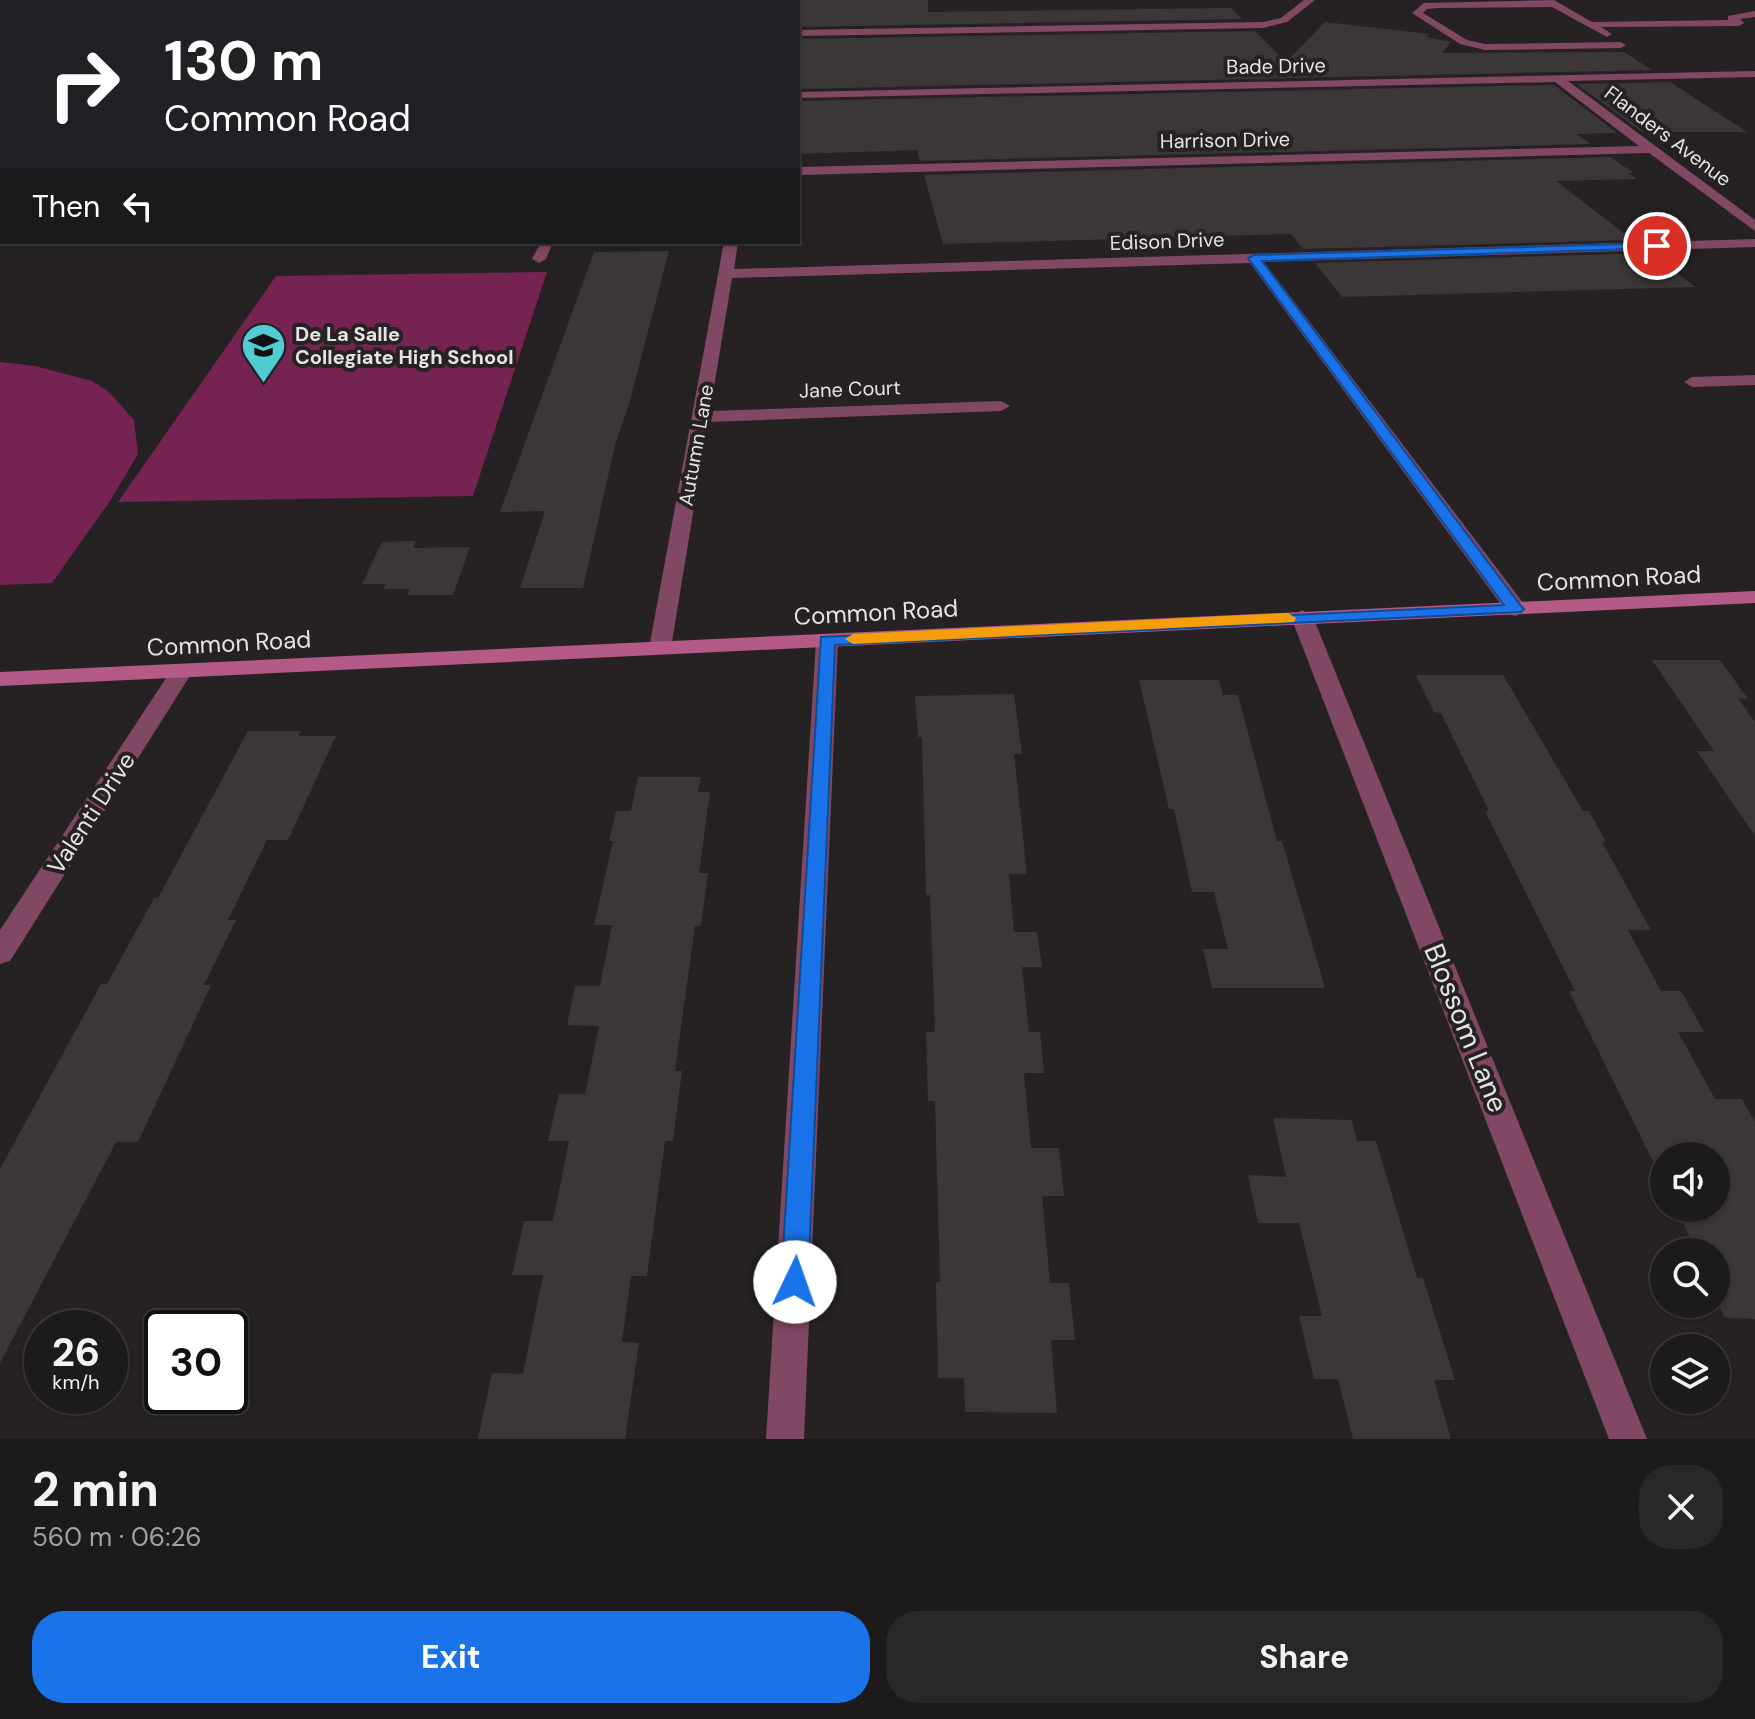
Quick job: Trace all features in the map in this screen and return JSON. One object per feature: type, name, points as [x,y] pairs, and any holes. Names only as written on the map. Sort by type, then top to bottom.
[{"type":"street","points":[[800,33],[1273,24],[1284,20],[1310,0]]},
{"type":"street","points":[[1551,2],[1594,24],[1621,45],[1473,45],[1417,13],[1424,6],[1551,2]]},
{"type":"street","points":[[1594,24],[1743,24],[1731,18],[1755,14]]},
{"type":"street","name":"Bade Drive","points":[[800,95],[1755,74]]},
{"type":"street","name":"Flanders Avenue","points":[[1557,78],[1755,227]]},
{"type":"street","name":"Harrison Drive","points":[[800,171],[1652,149]]},
{"type":"street","name":"Edison Drive","points":[[725,274],[1755,243]]},
{"type":"street","name":"Autumn Lane","points":[[660,648],[731,244]]},
{"type":"street","points":[[1254,258],[1516,609]]},
{"type":"street","points":[[1692,382],[1755,380]]},
{"type":"street","name":"Jane Court","points":[[701,417],[1001,406]]},
{"type":"street","name":"Common Road","points":[[0,679],[1755,597]]},
{"type":"street","name":"Blossom Lane","points":[[1302,617],[1628,1439]]},
{"type":"street","points":[[785,1439],[827,641]]},
{"type":"street","name":"Valenti Drive","points":[[0,953],[182,671]]},
{"type":"lane","points":[[539,259],[546,244]]},
{"type":"shaded area","points":[[547,272],[473,496],[118,502],[276,276]]},
{"type":"shaded area","points":[[0,362],[35,366],[92,381],[109,392],[134,420],[138,454],[110,501],[52,583],[0,585]]},
{"type":"building","points":[[800,0],[928,0],[928,12],[1231,8],[1242,19],[800,27]]},
{"type":"building","points":[[1325,22],[1429,34],[1426,37],[1451,42],[1442,53],[1624,52],[1652,70],[800,89],[800,39],[1255,31],[1286,62]]},
{"type":"building","points":[[1670,82],[1747,132],[1642,132],[1577,84]]},
{"type":"building","points":[[1554,85],[1617,133],[1576,134],[1591,144],[920,161],[917,150],[800,154],[800,101]]},
{"type":"building","points":[[1610,157],[1634,173],[1628,173],[1637,179],[1556,181],[1633,240],[1303,249],[1291,234],[943,244],[924,175]]},
{"type":"building","points":[[669,251],[629,404],[615,445],[583,588],[520,588],[545,511],[500,512],[594,252]]},
{"type":"building","points":[[1651,253],[1695,287],[1342,297],[1315,263]]},
{"type":"building","points":[[416,541],[413,548],[470,547],[453,595],[407,595],[410,589],[383,589],[386,584],[362,584],[382,542]]},
{"type":"building","points":[[1652,660],[1720,660],[1748,699],[1738,698],[1755,722],[1755,836],[1697,751],[1714,751]]},
{"type":"building","points":[[1416,675],[1503,675],[1583,811],[1589,811],[1606,842],[1602,842],[1651,930],[1628,930],[1661,991],[1681,991],[1704,1032],[1678,1032],[1715,1099],[1742,1099],[1755,1122],[1755,1319],[1725,1318],[1730,1318],[1730,1238],[1690,1238],[1683,1222],[1730,1222],[1730,1142],[1650,1142],[1650,1156],[1569,991],[1575,991],[1485,811],[1489,811],[1441,713],[1434,712]]},
{"type":"building","points":[[1139,680],[1219,680],[1223,695],[1238,695],[1277,841],[1282,841],[1325,988],[1212,988],[1203,949],[1228,949],[1214,892],[1192,892],[1174,809],[1169,809]]},
{"type":"building","points":[[1014,694],[1022,754],[1014,754],[1027,874],[1009,874],[1014,932],[1037,932],[1042,967],[1022,967],[1029,1032],[1040,1032],[1044,1073],[1024,1073],[1031,1148],[1059,1148],[1064,1196],[1042,1196],[1050,1283],[1069,1283],[1075,1340],[1051,1340],[1057,1413],[965,1412],[964,1378],[938,1378],[936,1282],[940,1282],[935,1101],[928,1101],[926,1032],[935,1032],[930,895],[926,895],[922,737],[918,737],[915,696]]},
{"type":"building","points":[[248,731],[301,731],[298,736],[336,736],[288,840],[267,840],[228,920],[236,920],[204,985],[211,985],[138,1142],[116,1142],[28,1310],[24,1310],[24,1317],[0,1363],[0,1169],[101,984],[107,984],[154,898],[158,898]]},
{"type":"building","points":[[638,777],[701,777],[698,792],[710,792],[699,873],[708,873],[701,926],[695,926],[675,1071],[682,1071],[673,1141],[665,1141],[647,1276],[631,1276],[622,1342],[639,1343],[625,1439],[478,1439],[492,1373],[523,1374],[543,1275],[512,1275],[524,1221],[553,1221],[569,1141],[548,1141],[559,1094],[585,1094],[599,1026],[567,1025],[575,986],[600,986],[612,925],[594,925],[613,841],[609,841],[616,811],[631,811]]},
{"type":"building","points":[[1273,1118],[1352,1120],[1357,1141],[1376,1141],[1417,1278],[1423,1278],[1455,1380],[1434,1380],[1451,1439],[1353,1439],[1338,1379],[1314,1379],[1299,1316],[1322,1316],[1299,1223],[1258,1223],[1248,1175],[1286,1177]]},
{"type":"slow traffic","points":[[853,639],[1288,618]]},
{"type":"place","name":"De La Salle Collegiate High School","points":[[264,385]]},
{"type":"route","points":[[795,1282],[827,641],[1516,609],[1254,258],[1657,246]]}]
